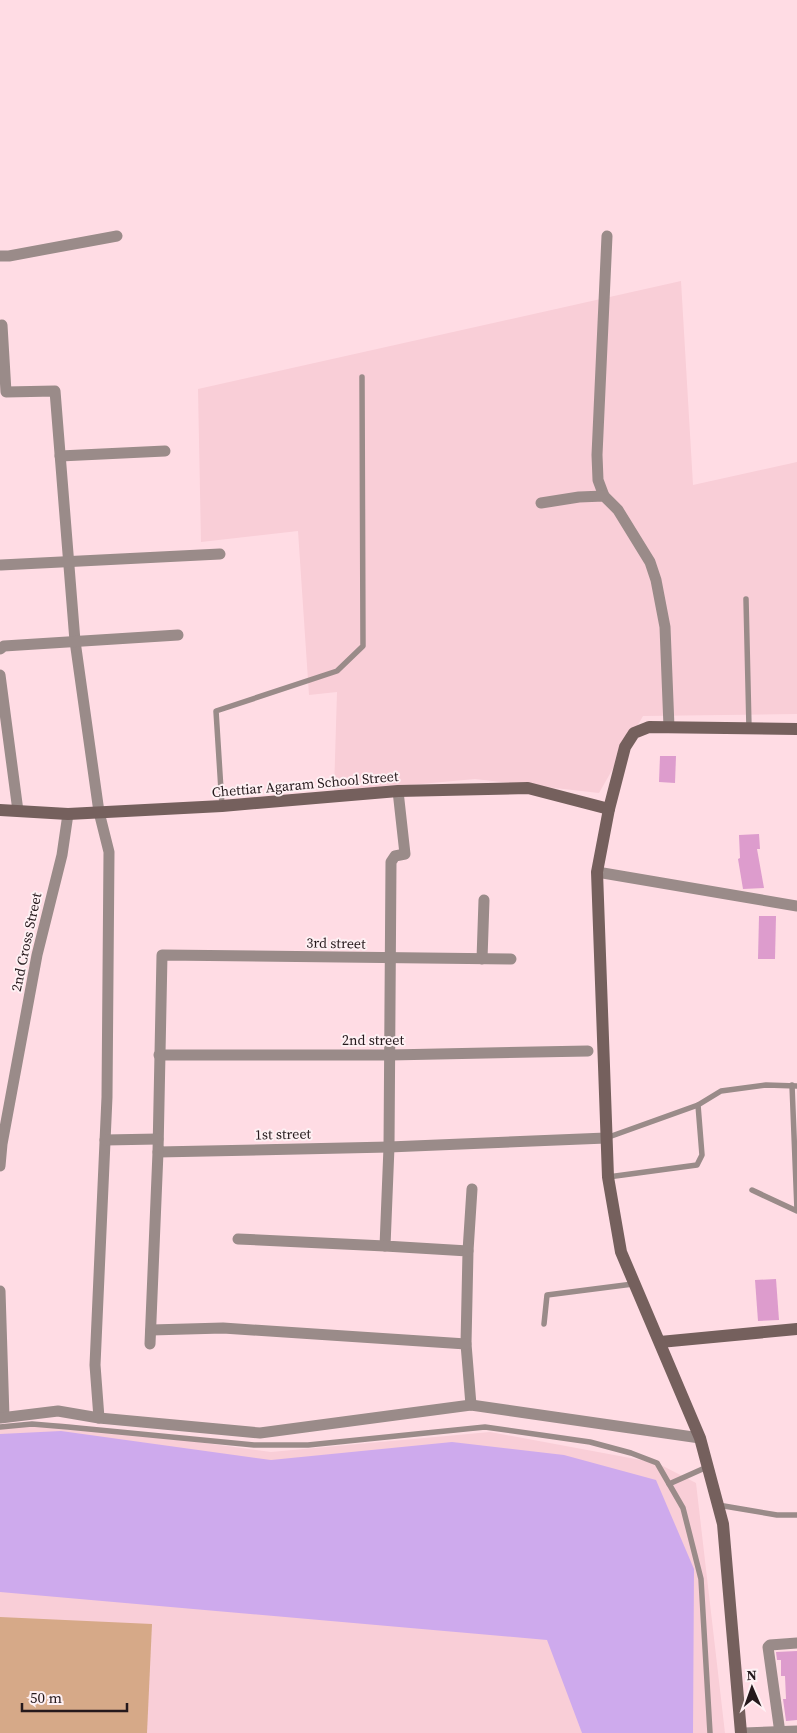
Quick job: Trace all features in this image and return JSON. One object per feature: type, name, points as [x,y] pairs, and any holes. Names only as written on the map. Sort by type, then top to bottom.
[{"type":"street","points":[[0,256],[9,256],[117,236]]},
{"type":"street","points":[[607,236],[597,455],[598,480],[604,496],[618,510],[650,562],[656,580],[665,627],[669,727]]},
{"type":"street","points":[[2,325],[6,392],[55,391],[75,641],[99,812],[109,852],[105,1140],[96,1308],[95,1365],[99,1418]]},
{"type":"street","points":[[60,456],[165,451]]},
{"type":"street","points":[[541,503],[579,497],[604,496]]},
{"type":"street","points":[[1,565],[220,554]]},
{"type":"street","points":[[0,649],[4,646],[178,635]]},
{"type":"street","points":[[0,675],[18,811]]},
{"type":"street","points":[[797,729],[649,727],[634,733],[625,747],[609,809],[597,872],[608,1177],[621,1252],[700,1438],[723,1524],[743,1733],[797,1731]]},
{"type":"street","name":"Chettiar Agaram School Street","points":[[0,810],[68,814],[222,806],[398,791],[528,788],[609,809]]},
{"type":"street","points":[[385,1246],[389,1147],[391,862],[395,856],[405,854],[398,791]]},
{"type":"street","name":"2nd Cross Street","points":[[0,1166],[1,1144],[37,955],[62,855],[68,814]]},
{"type":"street","points":[[597,872],[797,906]]},
{"type":"street","points":[[482,959],[484,900]]},
{"type":"street","name":"3rd street","points":[[159,1056],[162,955],[510,959]]},
{"type":"street","name":"2nd street","points":[[159,1056],[390,1055],[588,1051]]},
{"type":"street","points":[[150,1344],[158,1152],[159,1056]]},
{"type":"street","points":[[105,1140],[158,1138]]},
{"type":"street","name":"1st street","points":[[158,1152],[389,1147],[606,1138]]},
{"type":"street","points":[[471,1405],[466,1344],[468,1251],[472,1189]]},
{"type":"street","points":[[238,1239],[468,1251]]},
{"type":"street","points":[[0,1291],[1,1421],[58,1411],[99,1418],[260,1433],[471,1405],[700,1438]]},
{"type":"street","points":[[151,1330],[222,1328],[466,1344]]},
{"type":"street","points":[[660,1342],[797,1329]]},
{"type":"street","points":[[779,1732],[768,1647],[770,1645],[797,1643]]},
{"type":"lane","points":[[222,806],[216,711],[337,671],[363,646],[362,377]]},
{"type":"lane","points":[[746,598],[749,728]]},
{"type":"lane","points":[[606,1138],[698,1105],[721,1091],[766,1085],[794,1086],[797,1211],[752,1190]]},
{"type":"lane","points":[[608,1177],[697,1165],[702,1155],[698,1105]]},
{"type":"lane","points":[[544,1324],[547,1295],[633,1284]]},
{"type":"lane","points":[[1,1421],[254,1445],[308,1445],[485,1428],[590,1442],[631,1453],[656,1463],[683,1508],[701,1579],[710,1733]]},
{"type":"lane","points":[[669,1484],[708,1467]]},
{"type":"lane","points":[[718,1505],[777,1515],[797,1514]]},
{"type":"shaded area","points":[[681,281],[693,485],[797,462],[797,714],[643,716],[599,793],[475,779],[334,792],[337,692],[309,695],[298,531],[201,542],[198,389]]},
{"type":"shaded area","points":[[59,1423],[271,1452],[490,1432],[657,1463],[696,1483],[725,1733],[0,1733],[0,1426]]},
{"type":"shaded area","points":[[61,1431],[271,1460],[452,1442],[564,1455],[656,1480],[694,1569],[693,1733],[582,1733],[547,1640],[0,1592],[0,1434]]},
{"type":"shaded area","points":[[0,1617],[152,1624],[147,1733],[0,1733]]},
{"type":"building","points":[[660,756],[676,756],[675,783],[659,782]]},
{"type":"building","points":[[759,834],[760,849],[757,849],[764,888],[743,889],[738,859],[740,858],[739,835]]},
{"type":"building","points":[[759,916],[776,916],[775,959],[758,959]]},
{"type":"building","points":[[776,1279],[779,1320],[758,1321],[755,1280]]},
{"type":"building","points":[[797,1651],[797,1720],[786,1721],[783,1699],[786,1699],[785,1676],[781,1676],[781,1660],[777,1660],[776,1652]]}]
